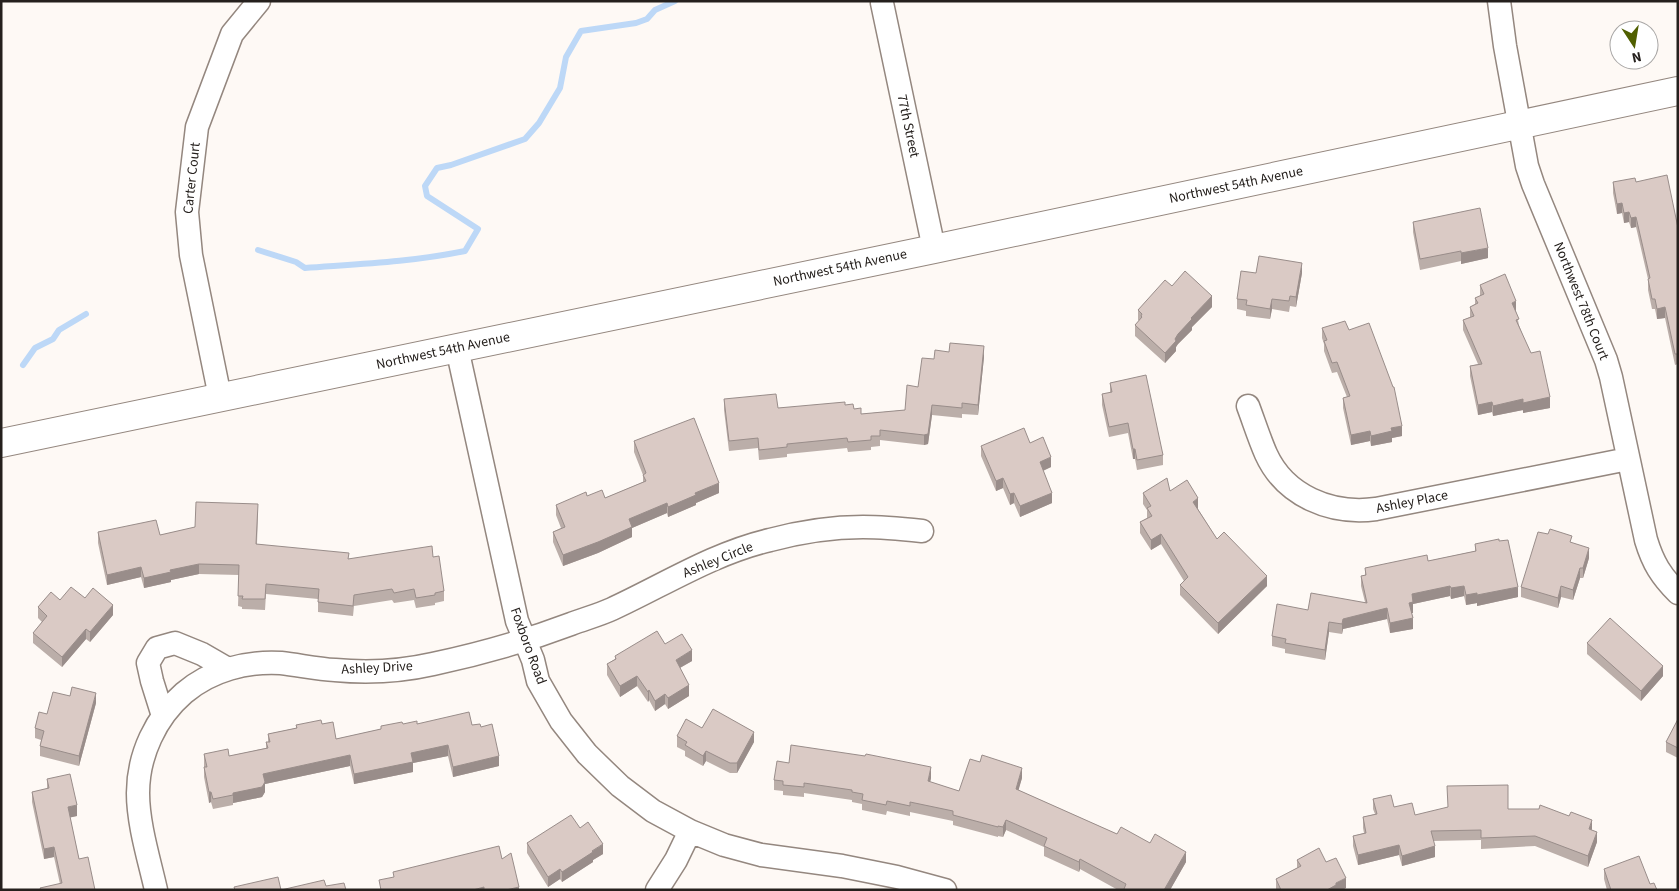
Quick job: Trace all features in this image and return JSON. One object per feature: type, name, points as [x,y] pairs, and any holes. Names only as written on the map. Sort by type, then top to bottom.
[{"type":"street","name":"Carter Court","points":[[220,398],[191,255],[187,212],[197,127],[232,34],[259,1]]},
{"type":"street","name":"Northwest 78th Court","points":[[1499,1],[1505,46],[1527,166],[1606,360],[1646,540],[1653,561],[1664,580],[1678,593]]},
{"type":"street","name":"77th Street","points":[[882,4],[934,249]]},
{"type":"street","name":"Northwest 54th Avenue","points":[[1,443],[934,249],[1678,91]]},
{"type":"street","name":"Foxboro Road","points":[[458,348],[513,608],[533,660],[538,681],[561,721],[588,754],[620,786],[653,811],[690,831],[724,845],[760,855],[842,866],[888,875],[945,890]]},
{"type":"street","name":"Ashley Place","points":[[1248,406],[1266,454],[1278,474],[1296,491],[1316,503],[1339,510],[1362,511],[1376,509],[1628,459]]},
{"type":"street","name":"Ashley Circle","points":[[525,640],[610,610],[724,555],[769,540],[814,531],[861,527],[922,531]]},
{"type":"street","name":"Ashley Drive","points":[[156,890],[141,818],[138,793],[140,767],[148,742],[163,716],[190,688],[205,678],[228,669],[255,663],[335,670],[383,671],[427,666],[469,657],[525,640]]},
{"type":"street","points":[[163,716],[148,663],[157,648],[175,643],[202,654],[228,669]]},
{"type":"street","points":[[657,890],[676,860],[690,831]]},
{"type":"building","points":[[1667,175],[1678,228],[1678,354],[1675,354],[1665,307],[1657,309],[1655,299],[1652,299],[1648,279],[1650,278],[1636,217],[1631,218],[1629,212],[1624,213],[1622,203],[1617,204],[1613,182],[1635,178],[1636,182]]},
{"type":"building","points":[[1480,208],[1488,248],[1420,259],[1413,222]]},
{"type":"building","points":[[1259,256],[1302,263],[1296,297],[1290,296],[1289,301],[1272,299],[1270,309],[1246,305],[1247,300],[1237,299],[1241,271],[1256,273]]},
{"type":"building","points":[[1185,271],[1212,296],[1191,318],[1178,334],[1175,339],[1176,341],[1165,353],[1135,325],[1142,317],[1138,310],[1165,280],[1172,286]]},
{"type":"building","points":[[1505,274],[1516,301],[1512,303],[1519,319],[1516,320],[1531,353],[1540,351],[1550,397],[1523,403],[1523,399],[1493,406],[1492,402],[1478,405],[1470,366],[1482,364],[1463,320],[1474,316],[1470,307],[1478,303],[1475,298],[1484,294],[1480,285]]},
{"type":"building","points":[[1345,321],[1349,330],[1369,323],[1394,387],[1402,426],[1391,428],[1392,431],[1371,436],[1370,431],[1351,435],[1343,398],[1350,396],[1337,362],[1332,363],[1324,341],[1327,340],[1322,328]]},
{"type":"building","points":[[950,343],[984,346],[978,405],[962,403],[962,408],[932,405],[928,434],[880,430],[880,436],[871,436],[871,440],[848,442],[847,438],[787,444],[787,447],[759,450],[758,438],[729,441],[724,399],[776,394],[778,408],[845,402],[845,405],[853,404],[854,409],[861,408],[861,414],[905,410],[907,385],[918,387],[922,358],[934,359],[935,350],[949,352]]},
{"type":"building","points":[[1146,375],[1163,455],[1137,460],[1128,423],[1109,427],[1102,394],[1112,392],[1110,383]]},
{"type":"building","points":[[694,418],[719,483],[668,507],[667,503],[629,519],[632,527],[563,555],[553,532],[565,527],[556,505],[586,492],[587,496],[602,490],[605,498],[646,481],[643,475],[646,473],[634,441]]},
{"type":"building","points":[[1024,428],[1030,443],[1043,437],[1051,457],[1040,462],[1052,493],[1020,506],[1014,493],[1010,494],[1003,478],[996,481],[981,446]]},
{"type":"building","points":[[1167,478],[1170,491],[1187,480],[1198,498],[1193,502],[1217,539],[1224,532],[1267,576],[1218,623],[1180,585],[1188,577],[1161,534],[1151,540],[1140,522],[1152,516],[1147,508],[1151,506],[1143,493]]},
{"type":"building","points":[[196,502],[258,504],[256,544],[349,553],[348,559],[432,546],[433,557],[439,556],[444,591],[435,593],[435,595],[416,598],[414,589],[394,593],[392,589],[354,595],[353,606],[318,602],[319,589],[266,584],[265,599],[242,599],[243,596],[238,596],[239,565],[199,564],[144,578],[141,567],[107,575],[98,532],[156,520],[160,535],[195,527]]},
{"type":"building","points":[[1550,529],[1572,536],[1570,542],[1589,548],[1583,568],[1580,568],[1573,590],[1561,586],[1558,598],[1521,587],[1538,532],[1548,534]]},
{"type":"building","points":[[1499,539],[1499,541],[1508,540],[1518,587],[1477,595],[1477,593],[1466,595],[1464,586],[1451,588],[1450,586],[1412,594],[1413,602],[1409,603],[1413,618],[1390,623],[1387,608],[1343,619],[1342,624],[1329,622],[1325,650],[1285,643],[1286,639],[1272,636],[1277,604],[1308,610],[1311,593],[1367,603],[1361,576],[1366,575],[1365,568],[1427,555],[1428,561],[1476,551],[1475,544]]},
{"type":"building","points":[[71,587],[85,598],[93,588],[113,605],[90,632],[86,629],[62,657],[33,633],[47,616],[38,607],[51,592],[60,600]]},
{"type":"building","points":[[1610,618],[1663,666],[1641,691],[1587,643]]},
{"type":"building","points":[[657,631],[665,644],[682,634],[692,650],[676,660],[689,685],[668,698],[665,694],[655,701],[649,690],[648,692],[637,676],[620,686],[607,664],[616,659],[615,656]]},
{"type":"building","points":[[72,687],[96,693],[79,756],[40,746],[44,731],[35,728],[39,712],[47,714],[53,692],[70,696]]},
{"type":"building","points":[[713,709],[754,732],[737,763],[730,763],[706,751],[703,756],[685,745],[687,742],[677,736],[686,719],[702,728]]},
{"type":"building","points":[[469,712],[472,725],[480,724],[481,727],[492,724],[499,756],[453,767],[448,745],[411,753],[413,762],[354,774],[350,755],[263,774],[265,782],[262,787],[233,793],[233,795],[213,799],[211,792],[209,792],[204,767],[207,767],[204,754],[228,749],[229,756],[268,748],[266,742],[270,742],[268,734],[297,728],[296,725],[321,720],[322,724],[333,722],[336,739],[381,729],[381,726],[417,721],[417,724]]},
{"type":"building","points":[[1678,719],[1678,748],[1666,742]]},
{"type":"building","points":[[791,745],[865,756],[866,754],[931,767],[928,781],[959,791],[970,759],[980,762],[982,755],[1022,768],[1016,789],[1117,834],[1121,827],[1150,843],[1155,834],[1186,852],[1164,890],[1125,890],[1126,884],[1080,859],[1079,862],[1044,846],[1047,838],[1006,820],[1003,827],[998,827],[953,815],[953,811],[910,802],[910,806],[887,801],[886,805],[862,800],[863,794],[852,792],[852,790],[804,783],[804,787],[783,785],[783,781],[774,780],[777,761],[789,763]]},
{"type":"building","points":[[70,774],[77,805],[68,807],[79,859],[88,857],[95,890],[41,890],[40,888],[62,883],[54,847],[44,849],[32,792],[49,788],[47,779]]},
{"type":"building","points":[[1508,785],[1508,809],[1539,809],[1540,805],[1569,816],[1571,812],[1592,820],[1589,829],[1597,832],[1588,856],[1535,836],[1481,838],[1481,830],[1431,831],[1435,846],[1402,856],[1399,845],[1358,855],[1353,836],[1366,833],[1363,817],[1377,814],[1373,799],[1391,795],[1394,807],[1412,803],[1415,815],[1448,807],[1447,786]]},
{"type":"building","points":[[571,815],[580,828],[588,822],[603,844],[562,872],[560,869],[548,877],[527,843]]},
{"type":"building","points":[[499,846],[502,859],[511,853],[519,887],[506,890],[484,890],[484,887],[473,890],[381,890],[379,880],[394,877],[393,872]]},
{"type":"building","points":[[1319,848],[1326,862],[1336,858],[1346,878],[1327,890],[1281,890],[1276,879],[1301,866],[1297,860]]},
{"type":"building","points":[[1639,856],[1650,884],[1654,883],[1657,890],[1611,890],[1604,869]]},
{"type":"building","points":[[278,877],[281,890],[235,890],[234,887]]},
{"type":"building","points":[[324,880],[326,886],[344,883],[346,890],[281,890]]},
{"type":"waterway","points":[[258,250],[296,262],[305,268],[405,260],[465,251],[478,229],[427,196],[425,186],[437,168],[451,165],[525,139],[539,123],[560,88],[566,57],[581,31],[636,23],[647,19],[655,10],[675,1]]},
{"type":"waterway","points":[[23,365],[35,348],[53,339],[59,330],[86,314]]}]
